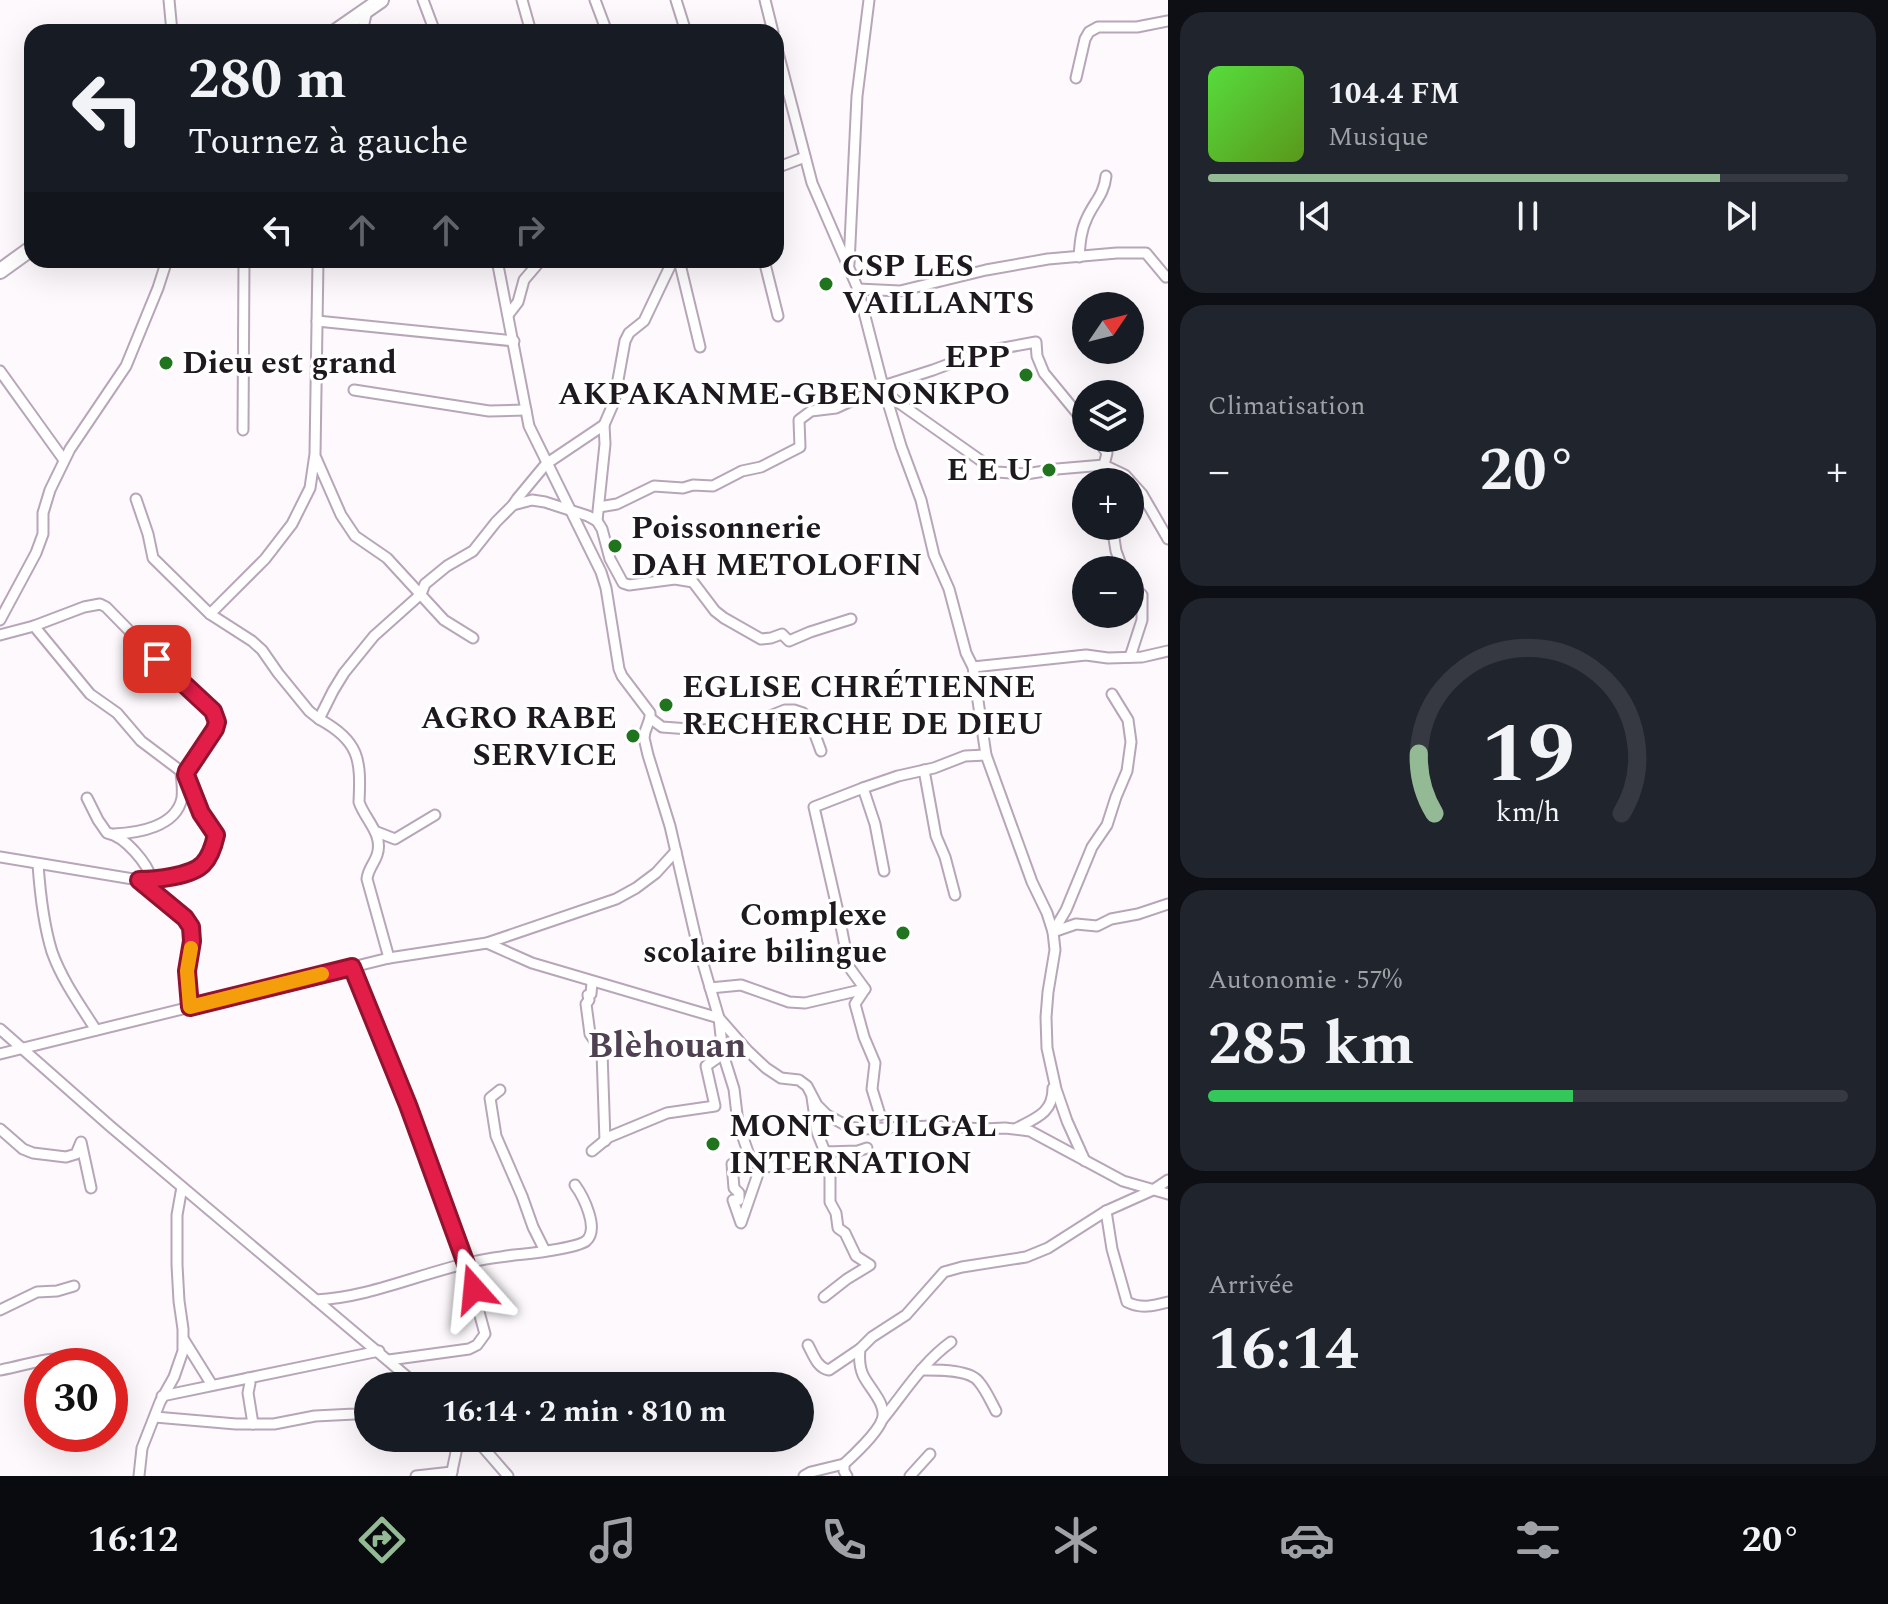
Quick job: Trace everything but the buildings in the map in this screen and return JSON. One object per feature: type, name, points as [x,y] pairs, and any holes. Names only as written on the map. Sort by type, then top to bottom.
[{"type":"highway","points":[[347,24],[381,0]]},
{"type":"highway","points":[[0,271],[24,254]]},
{"type":"street","points":[[169,0],[171,24]]},
{"type":"street","points":[[423,0],[432,24]]},
{"type":"street","points":[[522,0],[529,24]]},
{"type":"street","points":[[595,0],[604,24]]},
{"type":"street","points":[[676,0],[684,24]]},
{"type":"street","points":[[765,0],[771,24]]},
{"type":"street","points":[[848,266],[857,96],[869,0]]},
{"type":"street","points":[[364,24],[367,10]]},
{"type":"street","points":[[1076,78],[1089,32],[1098,27],[1137,27],[1168,21]]},
{"type":"street","points":[[784,76],[812,183],[858,289],[884,390],[921,500],[934,555],[949,589],[966,653],[973,667],[986,755],[1053,932],[1055,950],[1048,992],[1047,1048],[1056,1089],[1085,1161]]},
{"type":"street","points":[[784,165],[805,157]]},
{"type":"street","points":[[1079,257],[1087,216],[1105,188],[1106,176]]},
{"type":"street","points":[[858,289],[900,291],[1048,259],[1146,253],[1168,276]]},
{"type":"street","points":[[0,620],[36,553],[43,534],[43,513],[64,460],[126,366],[164,268]]},
{"type":"street","points":[[243,430],[244,268]]},
{"type":"street","points":[[210,614],[265,559],[292,524],[310,488],[315,454],[318,268]]},
{"type":"street","points":[[499,268],[529,426],[601,572],[622,676],[647,709],[650,718],[662,727],[703,730],[794,710],[803,713],[810,721],[821,751]]},
{"type":"street","points":[[508,315],[518,302],[524,280],[534,268]]},
{"type":"street","points":[[597,521],[604,425],[614,402],[625,341],[629,333],[644,321],[672,268]]},
{"type":"street","points":[[678,268],[700,347]]},
{"type":"street","points":[[766,268],[778,316]]},
{"type":"street","points":[[317,321],[514,341]]},
{"type":"street","points":[[599,507],[617,504],[654,486],[713,486],[742,471],[761,467],[800,447],[799,420],[811,411],[836,408],[981,352],[1036,342],[1037,356],[1044,373],[1072,407]]},
{"type":"street","points":[[0,371],[64,460]]},
{"type":"street","points":[[354,390],[489,411],[526,410]]},
{"type":"street","points":[[884,390],[997,472],[1026,474],[1104,465],[1125,475],[1142,494],[1168,539]]},
{"type":"street","points":[[319,719],[344,673],[374,636],[447,566],[473,551],[546,464],[604,425]]},
{"type":"street","points":[[1104,468],[1106,452]]},
{"type":"street","points":[[315,454],[341,515],[355,536],[382,554],[412,584],[423,589],[444,620],[473,638]]},
{"type":"street","points":[[310,488],[331,493]]},
{"type":"street","points":[[136,499],[153,558],[210,614],[262,650],[309,711],[343,736],[356,754],[359,763],[359,802],[377,832],[378,854]]},
{"type":"street","points":[[513,505],[532,500],[569,509],[597,521],[610,559],[623,583],[629,585],[675,579],[693,582],[715,611],[761,639],[782,634],[789,641],[851,619]]},
{"type":"street","points":[[0,635],[100,604],[216,717],[215,729],[183,774],[182,800],[175,813],[165,822],[130,833],[107,833],[87,798]]},
{"type":"street","points":[[0,857],[152,880],[199,867],[216,838],[183,774],[141,741],[117,713],[90,694],[34,626]]},
{"type":"street","points":[[1130,657],[1139,628]]},
{"type":"street","points":[[973,667],[1086,655],[1142,657],[1168,651]]},
{"type":"street","points":[[1053,932],[1066,910],[1092,847],[1107,825],[1127,771],[1131,742],[1128,720],[1112,694]]},
{"type":"street","points":[[650,718],[644,738],[719,1018],[723,1054],[734,1089],[738,1123],[749,1155],[760,1168]]},
{"type":"street","points":[[865,989],[849,967],[814,807],[898,776],[965,756],[986,755]]},
{"type":"street","points":[[924,770],[936,836],[955,895]]},
{"type":"street","points":[[863,788],[875,824],[884,871]]},
{"type":"street","points":[[389,958],[367,879],[368,872],[378,854],[395,839],[435,815]]},
{"type":"street","points":[[377,832],[395,839]]},
{"type":"street","points":[[114,834],[134,851],[149,870],[152,880]]},
{"type":"street","points":[[0,1054],[389,958],[487,943],[616,899],[656,873],[676,851]]},
{"type":"street","points":[[38,864],[43,910],[53,953],[96,1030]]},
{"type":"street","points":[[139,880],[185,918],[191,927],[187,971],[190,1007]]},
{"type":"street","points":[[1053,932],[1076,924],[1097,926],[1111,919],[1168,904]]},
{"type":"street","points":[[487,943],[532,963],[719,1018],[766,1068],[781,1078],[799,1080],[807,1086],[817,1105],[827,1115],[849,1127],[1017,1128],[1030,1131],[1123,1181],[1168,1194]]},
{"type":"street","points":[[352,967],[408,1105],[466,1264],[485,1334],[477,1345],[469,1349],[389,1360]]},
{"type":"street","points":[[592,982],[586,1004],[590,1034],[602,1052],[605,1141]]},
{"type":"street","points":[[710,988],[741,985],[789,1002],[805,1003],[865,989]]},
{"type":"street","points":[[865,989],[855,1004],[875,1063],[872,1089],[880,1115]]},
{"type":"street","points":[[0,1029],[402,1372]]},
{"type":"street","points":[[592,1151],[609,1137],[667,1113],[715,1106],[706,1066],[723,1054]]},
{"type":"street","points":[[1017,1128],[1048,1109],[1053,1099],[1053,1073]]},
{"type":"street","points":[[500,1090],[490,1098],[496,1136],[545,1251]]},
{"type":"street","points":[[812,1097],[817,1132],[827,1152],[829,1193],[838,1228],[845,1233],[856,1256],[870,1265],[824,1297]]},
{"type":"street","points":[[0,1129],[23,1149],[33,1153],[66,1157],[76,1154],[81,1142],[91,1188]]},
{"type":"street","points":[[760,1168],[811,1160],[827,1152],[867,1148]]},
{"type":"street","points":[[732,1164],[734,1188],[739,1193],[739,1200],[733,1200],[741,1223],[760,1168]]},
{"type":"street","points":[[808,1345],[818,1364],[829,1370],[906,1315],[944,1272],[1026,1257],[1048,1248],[1106,1211],[1168,1180]]},
{"type":"street","points":[[316,1300],[342,1299],[466,1264],[583,1243],[591,1232],[587,1205],[575,1185]]},
{"type":"street","points":[[139,1476],[142,1448],[183,1351],[177,1265],[177,1215],[182,1187]]},
{"type":"street","points":[[1106,1211],[1112,1249],[1127,1302],[1137,1307],[1168,1302]]},
{"type":"street","points":[[0,1310],[37,1292],[74,1286]]},
{"type":"street","points":[[184,1339],[212,1385]]},
{"type":"street","points":[[804,1476],[844,1464],[868,1439],[921,1370],[951,1342]]},
{"type":"street","points":[[860,1349],[862,1374],[883,1409],[882,1420]]},
{"type":"street","points":[[162,1396],[379,1351]]},
{"type":"street","points":[[0,1370],[24,1366]]},
{"type":"street","points":[[921,1370],[973,1376],[981,1383],[996,1411]]},
{"type":"street","points":[[248,1378],[253,1424]]},
{"type":"street","points":[[155,1417],[274,1424],[315,1416],[354,1414]]},
{"type":"street","points":[[416,1476],[451,1474],[456,1452]]},
{"type":"street","points":[[487,1452],[508,1476]]},
{"type":"street","points":[[910,1476],[930,1454]]},
{"type":"street","points":[[844,1464],[847,1476]]},
{"type":"slow traffic","points":[[191,948],[187,971],[190,1007],[322,974]]},
{"type":"place","name":"CSP LES VAILLANTS","points":[[826,284]]},
{"type":"place","name":"Dieu est grand","points":[[166,363]]},
{"type":"place","name":"EPP AKPAKANME-GBENONKPO","points":[[1026,375]]},
{"type":"place","name":"E E U","points":[[1049,470]]},
{"type":"place","name":"Poissonnerie DAH METOLOFIN","points":[[615,546]]},
{"type":"place","name":"EGLISE CHRÉTIENNE RECHERCHE DE DIEU","points":[[666,705]]},
{"type":"place","name":"AGRO RABE SERVICE","points":[[633,736]]},
{"type":"place","name":"Complexe scolaire bilingue","points":[[903,933]]},
{"type":"place","name":"MONT GUILGAL INTERNATION","points":[[713,1144]]},
{"type":"district","name":"Blèhouan","points":[[667,1046]]},
{"type":"route","points":[[157,659],[213,711],[217,722],[186,775],[201,813],[216,835],[213,847],[203,864],[193,870],[139,880],[185,918],[191,927],[193,933],[187,971],[190,1007],[352,967],[408,1105],[474,1289]]}]
